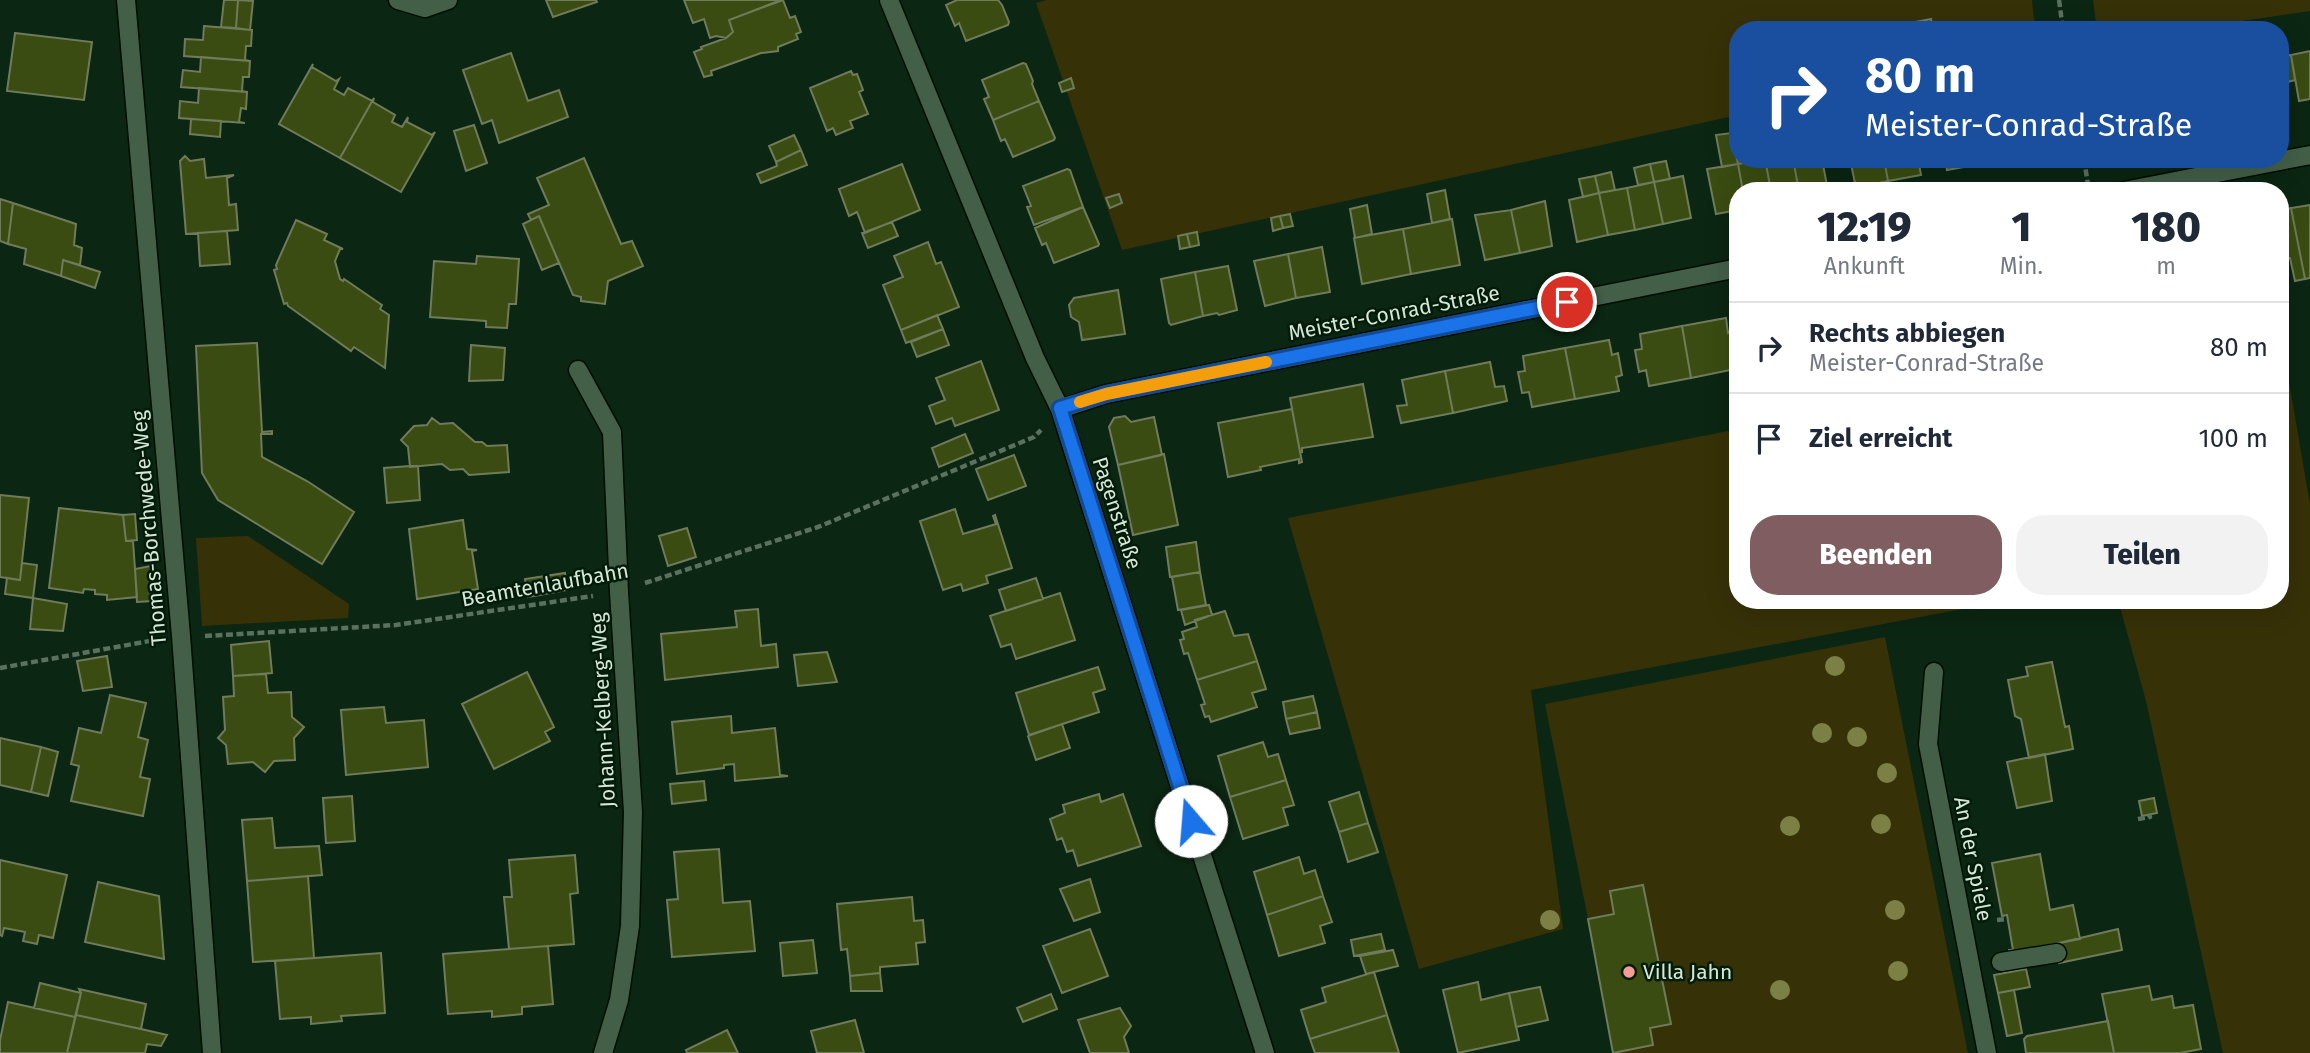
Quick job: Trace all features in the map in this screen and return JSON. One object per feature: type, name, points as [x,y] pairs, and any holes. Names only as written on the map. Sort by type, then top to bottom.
[{"type":"street","name":"Thomas-Borchwede-Weg","points":[[126,0],[181,636],[212,1053]]},
{"type":"street","points":[[398,0],[425,8],[448,0]]},
{"type":"street","name":"Pagenstraße","points":[[889,0],[1035,358],[1060,408],[1265,1053]]},
{"type":"street","points":[[2289,159],[2310,155]]},
{"type":"street","points":[[2170,182],[2243,168]]},
{"type":"street","name":"Meister-Conrad-Straße","points":[[1060,408],[1106,394],[1729,270]]},
{"type":"street","name":"Johann-Kelberg-Weg","points":[[578,370],[612,432],[633,812],[630,926],[619,1000],[603,1053]]},
{"type":"street","name":"An der Spiele","points":[[1934,672],[1928,744],[1987,1053]]},
{"type":"street","points":[[2001,962],[2057,953]]},
{"type":"path","points":[[2059,0],[2062,21]]},
{"type":"path","name":"Beamtenlaufbahn","points":[[0,668],[110,646],[181,636],[396,625],[619,592],[831,522],[1034,437],[1060,408]]},
{"type":"path","points":[[2138,819],[2150,815]]},
{"type":"path","points":[[1997,920],[2007,919]]},
{"type":"shaded area","points":[[1047,0],[2032,0],[2034,21],[1729,21],[1729,117],[1122,250],[1036,3]]},
{"type":"shaded area","points":[[2093,0],[2310,0],[2310,11],[2242,21],[2096,21]]},
{"type":"shaded area","points":[[2289,382],[2310,504],[2310,1053],[2223,1053],[2146,701],[2120,609],[2289,609]]},
{"type":"shaded area","points":[[1729,431],[1729,609],[1963,609],[1531,690],[1563,929],[1419,969],[1288,518]]},
{"type":"shaded area","points":[[248,536],[349,604],[348,618],[202,626],[196,538]]},
{"type":"shaded area","points":[[1885,637],[1968,1053],[1613,1053],[1653,1045],[1650,1028],[1671,1024],[1643,885],[1610,891],[1614,914],[1588,919],[1545,704]]},
{"type":"building","points":[[224,0],[238,0],[236,28],[221,27]]},
{"type":"building","points":[[238,0],[253,1],[250,30],[236,28]]},
{"type":"building","points":[[546,0],[596,0],[597,2],[553,17]]},
{"type":"building","points":[[684,0],[781,0],[729,20],[733,32],[726,38],[710,38],[704,19],[693,23]]},
{"type":"building","points":[[783,0],[790,18],[795,16],[801,32],[796,34],[798,39],[778,47],[778,51],[761,53],[711,71],[712,75],[704,77],[694,52],[726,38],[733,32],[729,20]]},
{"type":"building","points":[[957,0],[998,0],[1008,25],[966,41],[959,23],[955,26],[946,5]]},
{"type":"building","points":[[204,26],[252,30],[251,46],[246,46],[245,60],[250,61],[184,56],[185,39],[203,40]]},
{"type":"building","points":[[15,33],[92,42],[84,100],[7,91]]},
{"type":"building","points":[[2310,51],[2310,99],[2299,101],[2291,55]]},
{"type":"building","points":[[511,53],[528,101],[559,90],[568,117],[499,143],[492,120],[482,124],[463,70]]},
{"type":"building","points":[[2289,55],[2295,80],[2289,82]]},
{"type":"building","points":[[201,57],[250,61],[249,77],[243,77],[242,91],[247,92],[181,87],[183,70],[200,72]]},
{"type":"building","points":[[313,64],[312,67],[336,81],[339,79],[334,89],[344,95],[348,88],[372,101],[374,98],[340,158],[279,124]]},
{"type":"building","points":[[1026,64],[1039,101],[993,120],[984,99],[989,97],[982,80]]},
{"type":"building","points":[[851,71],[853,75],[857,74],[863,90],[859,92],[868,114],[850,121],[853,128],[836,135],[833,128],[827,131],[810,88]]},
{"type":"building","points":[[1071,78],[1074,88],[1062,92],[1059,83]]},
{"type":"building","points":[[199,88],[247,92],[246,109],[241,108],[239,122],[245,123],[179,118],[180,101],[198,103]]},
{"type":"building","points":[[374,98],[373,102],[395,115],[392,122],[402,127],[408,117],[407,122],[432,135],[435,132],[401,192],[340,158]]},
{"type":"building","points":[[1039,101],[1055,138],[1013,157],[1005,139],[1001,141],[993,120]]},
{"type":"building","points":[[191,119],[221,121],[220,137],[190,134]]},
{"type":"building","points":[[474,125],[487,163],[466,171],[454,131]]},
{"type":"building","points":[[1729,133],[1729,166],[1722,167],[1716,135]]},
{"type":"building","points":[[794,135],[801,150],[776,162],[769,146]]},
{"type":"building","points":[[801,150],[807,165],[761,183],[757,174],[777,166],[776,162]]},
{"type":"building","points":[[185,156],[190,161],[204,159],[206,178],[234,175],[227,178],[229,205],[236,204],[238,230],[186,234],[180,161]]},
{"type":"building","points":[[584,158],[621,244],[632,241],[643,266],[608,281],[605,304],[581,301],[581,297],[573,295],[539,216],[531,220],[528,214],[549,205],[537,178]]},
{"type":"building","points":[[1666,161],[1670,179],[1654,182],[1650,164]]},
{"type":"building","points":[[902,164],[920,210],[865,233],[857,212],[849,216],[839,189]]},
{"type":"building","points":[[1650,164],[1654,182],[1638,185],[1634,168]]},
{"type":"building","points":[[1729,165],[1729,168],[1739,168],[1741,182],[1729,182],[1729,212],[1716,214],[1707,169]]},
{"type":"building","points":[[1739,168],[1767,168],[1769,182],[1741,182]]},
{"type":"building","points":[[1767,168],[1795,168],[1797,182],[1769,182]]},
{"type":"building","points":[[1795,168],[1824,168],[1826,182],[1797,182]]},
{"type":"building","points":[[1852,168],[1886,168],[1888,181],[1855,182]]},
{"type":"building","points":[[1886,168],[1920,168],[1921,175],[1888,181]]},
{"type":"building","points":[[1070,170],[1083,207],[1034,225],[1027,207],[1031,206],[1023,186]]},
{"type":"building","points":[[1611,172],[1615,190],[1599,193],[1595,176]]},
{"type":"building","points":[[1595,176],[1599,193],[1583,197],[1579,179]]},
{"type":"building","points":[[1683,176],[1691,218],[1663,224],[1654,182]]},
{"type":"building","points":[[1654,182],[1663,224],[1635,230],[1627,188]]},
{"type":"building","points":[[1627,188],[1635,230],[1608,235],[1599,193]]},
{"type":"building","points":[[1445,190],[1450,219],[1432,223],[1427,194]]},
{"type":"building","points":[[1599,193],[1608,235],[1577,242],[1569,200]]},
{"type":"building","points":[[1119,194],[1122,203],[1110,208],[1106,198]]},
{"type":"building","points":[[0,199],[13,203],[8,244],[0,241]]},
{"type":"building","points":[[1545,201],[1552,246],[1520,253],[1511,210]]},
{"type":"building","points":[[13,203],[76,224],[74,245],[82,248],[80,265],[63,260],[61,276],[24,264],[26,249],[8,244]]},
{"type":"building","points":[[1367,205],[1372,234],[1355,238],[1350,209]]},
{"type":"building","points":[[2310,205],[2310,278],[2305,279],[2291,208]]},
{"type":"building","points":[[1083,207],[1098,246],[1054,263],[1046,243],[1042,245],[1035,228]]},
{"type":"building","points":[[2289,208],[2305,279],[2295,281],[2289,258]]},
{"type":"building","points":[[1511,210],[1520,253],[1485,260],[1475,215]]},
{"type":"building","points":[[1290,214],[1293,226],[1283,228],[1280,216]]},
{"type":"building","points":[[539,216],[559,263],[542,270],[523,224]]},
{"type":"building","points":[[1280,216],[1283,228],[1273,231],[1271,218]]},
{"type":"building","points":[[1452,219],[1460,265],[1411,274],[1403,229]]},
{"type":"building","points":[[296,220],[327,234],[324,240],[343,249],[340,249],[335,261],[340,279],[344,279],[382,305],[380,309],[389,315],[385,368],[354,347],[351,351],[287,303],[284,304],[274,270],[277,269],[276,265]]},
{"type":"building","points":[[892,222],[898,236],[868,248],[862,233]]},
{"type":"building","points":[[1403,229],[1411,274],[1362,284],[1354,238]]},
{"type":"building","points":[[227,231],[230,264],[200,266],[198,233]]},
{"type":"building","points":[[1197,232],[1199,245],[1190,247],[1187,234]]},
{"type":"building","points":[[1187,234],[1190,247],[1180,249],[1178,236]]},
{"type":"building","points":[[928,242],[936,264],[941,262],[959,307],[901,330],[883,285],[903,277],[894,256]]},
{"type":"building","points":[[1322,247],[1330,292],[1296,298],[1288,254]]},
{"type":"building","points":[[1288,254],[1296,298],[1265,306],[1254,261]]},
{"type":"building","points":[[477,256],[519,259],[516,304],[509,304],[507,328],[486,327],[486,321],[430,317],[434,261],[476,264]]},
{"type":"building","points":[[63,260],[100,272],[95,288],[61,276]]},
{"type":"building","points":[[1228,266],[1237,310],[1203,316],[1195,272]]},
{"type":"building","points":[[1195,272],[1203,316],[1171,325],[1161,279]]},
{"type":"building","points":[[1118,290],[1125,334],[1082,340],[1079,322],[1071,317],[1069,305],[1074,298]]},
{"type":"building","points":[[937,315],[943,329],[906,343],[901,330]]},
{"type":"building","points":[[1726,318],[1729,333],[1729,370],[1691,378],[1682,326]]},
{"type":"building","points":[[1682,326],[1691,378],[1649,386],[1646,370],[1639,372],[1635,350],[1642,349],[1640,334]]},
{"type":"building","points":[[943,329],[949,345],[917,357],[911,342]]},
{"type":"building","points":[[1609,340],[1612,355],[1618,353],[1622,375],[1616,377],[1619,391],[1575,399],[1565,348]]},
{"type":"building","points":[[257,343],[262,432],[272,431],[272,434],[261,434],[262,457],[307,481],[354,512],[322,564],[218,500],[202,473],[196,346]]},
{"type":"building","points":[[471,345],[505,348],[503,380],[469,381]]},
{"type":"building","points":[[1565,348],[1575,399],[1532,407],[1529,392],[1522,393],[1518,372],[1525,371],[1523,356]]},
{"type":"building","points":[[981,361],[999,410],[955,426],[952,418],[936,424],[929,406],[945,400],[936,378]]},
{"type":"building","points":[[1490,362],[1495,387],[1504,386],[1507,401],[1453,413],[1445,371]]},
{"type":"building","points":[[1445,371],[1453,413],[1401,423],[1397,406],[1407,405],[1402,380]]},
{"type":"building","points":[[1363,384],[1373,437],[1302,448],[1300,452],[1290,398]]},
{"type":"building","points":[[1292,409],[1302,462],[1299,463],[1299,459],[1228,477],[1218,423]]},
{"type":"building","points":[[1125,416],[1131,422],[1154,417],[1162,455],[1118,465],[1109,427],[1114,418]]},
{"type":"building","points":[[432,418],[440,424],[453,423],[475,442],[482,442],[487,446],[507,445],[509,472],[469,475],[463,469],[450,470],[442,464],[410,467],[408,447],[401,440],[414,426],[427,425]]},
{"type":"building","points":[[965,434],[973,453],[939,467],[932,448]]},
{"type":"building","points":[[1164,454],[1178,525],[1133,535],[1118,465]]},
{"type":"building","points":[[1014,455],[1026,486],[988,500],[976,469]]},
{"type":"building","points":[[418,466],[420,500],[387,503],[384,468]]},
{"type":"building","points":[[0,495],[29,498],[20,580],[0,577]]},
{"type":"building","points":[[59,508],[123,515],[126,541],[133,541],[137,597],[107,600],[107,595],[95,594],[95,590],[84,589],[83,593],[49,588]]},
{"type":"building","points":[[955,509],[963,534],[996,524],[995,515],[1012,568],[986,576],[988,583],[963,591],[961,584],[943,590],[920,521]]},
{"type":"building","points":[[135,514],[137,540],[126,541],[123,515]]},
{"type":"building","points":[[463,520],[467,549],[477,550],[472,551],[478,589],[417,599],[409,529]]},
{"type":"building","points":[[687,528],[696,557],[668,566],[659,536]]},
{"type":"building","points":[[1196,542],[1200,572],[1170,577],[1166,547]]},
{"type":"building","points":[[22,563],[37,565],[33,598],[5,594],[7,578],[20,580]]},
{"type":"building","points":[[151,566],[153,601],[137,602],[135,569]]},
{"type":"building","points":[[1200,572],[1206,605],[1178,610],[1172,577]]},
{"type":"building","points":[[565,573],[567,590],[528,597],[525,579]]},
{"type":"building","points":[[1036,578],[1043,599],[1006,611],[999,590]]},
{"type":"building","points":[[1060,593],[1075,640],[1016,659],[1011,644],[1001,647],[990,616]]},
{"type":"building","points":[[33,598],[67,604],[63,631],[30,629]]},
{"type":"building","points":[[1209,605],[1212,615],[1185,625],[1181,610]]},
{"type":"building","points":[[758,609],[761,646],[776,644],[778,667],[665,680],[661,634],[737,627],[735,611]]},
{"type":"building","points":[[1225,611],[1234,636],[1248,634],[1257,661],[1197,680],[1188,653],[1184,654],[1180,640],[1184,639],[1182,632],[1197,627],[1195,620]]},
{"type":"building","points":[[269,641],[272,673],[233,676],[231,645]]},
{"type":"building","points":[[827,652],[837,682],[798,686],[794,655]]},
{"type":"building","points":[[107,656],[112,687],[83,691],[77,661]]},
{"type":"building","points":[[1257,661],[1266,689],[1252,693],[1257,707],[1211,722],[1209,716],[1205,717],[1201,705],[1205,704],[1197,680]]},
{"type":"building","points":[[2052,662],[2065,727],[2069,726],[2073,749],[2029,758],[2021,719],[2015,716],[2008,680],[2028,676],[2026,667]]},
{"type":"building","points":[[1098,667],[1105,689],[1093,693],[1099,712],[1029,735],[1016,693]]},
{"type":"building","points":[[527,672],[554,727],[545,732],[550,741],[494,769],[462,704]]},
{"type":"building","points":[[266,674],[268,693],[291,692],[292,717],[304,727],[294,738],[295,760],[274,761],[265,772],[253,762],[228,764],[226,745],[218,738],[225,730],[223,697],[234,696],[233,676]]},
{"type":"building","points":[[110,695],[146,703],[138,737],[148,740],[140,777],[150,779],[143,816],[71,801],[79,766],[71,764],[79,728],[101,733]]},
{"type":"building","points":[[1313,696],[1317,712],[1286,719],[1283,702]]},
{"type":"building","points":[[384,707],[386,723],[424,720],[428,767],[346,775],[341,710]]},
{"type":"building","points":[[1317,712],[1320,728],[1290,734],[1286,719]]},
{"type":"building","points":[[731,716],[732,733],[775,728],[780,775],[788,776],[735,781],[734,764],[724,765],[724,768],[677,774],[672,722]]},
{"type":"building","points":[[1062,724],[1070,748],[1036,760],[1028,736]]},
{"type":"building","points":[[0,738],[41,747],[31,792],[0,785]]},
{"type":"building","points":[[1263,742],[1268,757],[1278,754],[1286,780],[1230,797],[1218,756]]},
{"type":"building","points":[[41,747],[58,752],[48,796],[31,792]]},
{"type":"building","points":[[2045,754],[2052,801],[2017,808],[2007,762]]},
{"type":"building","points":[[1286,780],[1294,805],[1283,808],[1288,825],[1243,839],[1230,797]]},
{"type":"building","points":[[704,781],[706,800],[672,804],[670,784]]},
{"type":"building","points":[[1359,792],[1368,823],[1339,832],[1329,802]]},
{"type":"building","points":[[1099,794],[1101,802],[1123,794],[1141,846],[1078,866],[1073,850],[1067,852],[1062,838],[1057,840],[1050,819],[1065,813],[1063,805]]},
{"type":"building","points":[[352,796],[355,841],[326,843],[323,798]]},
{"type":"building","points":[[2154,798],[2157,813],[2142,816],[2139,801]]},
{"type":"building","points":[[272,818],[275,848],[319,846],[322,875],[247,881],[242,820]]},
{"type":"building","points":[[1368,823],[1378,852],[1348,862],[1339,832]]},
{"type":"building","points":[[719,849],[723,903],[750,901],[755,951],[672,957],[667,900],[678,899],[674,852]]},
{"type":"building","points":[[2040,854],[2050,910],[2073,905],[2080,939],[2009,953],[2009,950],[2013,950],[2007,915],[2002,916],[1992,863]]},
{"type":"building","points":[[575,855],[578,893],[570,894],[574,944],[509,949],[504,897],[512,897],[509,860]]},
{"type":"building","points":[[1299,857],[1304,874],[1315,870],[1323,896],[1267,915],[1254,872]]},
{"type":"building","points":[[0,860],[67,875],[53,938],[39,935],[37,944],[23,941],[25,932],[4,928],[2,936],[0,935]]},
{"type":"building","points":[[308,876],[314,958],[253,962],[247,881]]},
{"type":"building","points":[[1090,879],[1100,912],[1074,921],[1060,889]]},
{"type":"building","points":[[98,882],[159,896],[164,959],[85,942]]},
{"type":"building","name":"Villa Jahn","points":[[1643,885],[1671,1024],[1650,1028],[1653,1045],[1613,1053],[1588,919],[1614,914],[1610,891]]},
{"type":"building","points":[[1323,896],[1332,922],[1320,926],[1325,943],[1279,956],[1267,915]]},
{"type":"building","points":[[912,897],[914,921],[923,920],[925,942],[916,943],[918,964],[880,967],[880,973],[850,976],[847,949],[841,950],[837,904]]},
{"type":"building","points":[[1090,929],[1108,976],[1062,993],[1043,946]]},
{"type":"building","points":[[2118,929],[2122,950],[2059,963],[2055,944]]},
{"type":"building","points":[[1381,934],[1385,950],[1354,956],[1351,940]]},
{"type":"building","points":[[813,940],[817,973],[783,976],[780,943]]},
{"type":"building","points":[[548,946],[553,1004],[522,1007],[522,1014],[492,1017],[492,1011],[448,1014],[443,954]]},
{"type":"building","points":[[1393,950],[1398,966],[1366,974],[1360,956]]},
{"type":"building","points":[[381,953],[385,1013],[341,1016],[342,1021],[311,1024],[311,1017],[280,1019],[275,961]]},
{"type":"building","points":[[2026,969],[2030,987],[1998,993],[1994,975]]},
{"type":"building","points":[[1374,972],[1387,1015],[1310,1039],[1301,1010],[1326,1002],[1322,988]]},
{"type":"building","points":[[880,973],[882,991],[851,991],[850,976]]},
{"type":"building","points":[[1478,982],[1481,1000],[1509,993],[1519,1040],[1458,1053],[1443,990]]},
{"type":"building","points":[[40,983],[81,993],[75,1017],[34,1008]]},
{"type":"building","points":[[2149,986],[2152,1000],[2172,996],[2174,1008],[2193,1005],[2201,1049],[2180,1053],[2114,1053],[2102,994]]},
{"type":"building","points":[[1540,987],[1548,1020],[1516,1027],[1509,993]]},
{"type":"building","points":[[79,989],[146,1004],[141,1029],[76,1015],[81,993]]},
{"type":"building","points":[[2014,990],[2022,1033],[2007,1036],[1998,993]]},
{"type":"building","points":[[1051,994],[1057,1009],[1023,1022],[1017,1008]]},
{"type":"building","points":[[8,1002],[75,1017],[67,1053],[0,1053]]},
{"type":"building","points":[[1120,1008],[1131,1026],[1124,1037],[1129,1053],[1090,1053],[1078,1020]]},
{"type":"building","points":[[76,1015],[167,1035],[161,1046],[147,1044],[145,1053],[67,1053]]},
{"type":"building","points":[[1387,1015],[1399,1053],[1315,1053],[1310,1039]]},
{"type":"building","points":[[855,1020],[864,1053],[817,1053],[811,1031]]},
{"type":"building","points":[[2108,1021],[2114,1053],[2026,1053],[2024,1039],[2027,1036]]},
{"type":"building","points":[[727,1030],[738,1053],[687,1053],[686,1050]]},
{"type":"slow traffic","points":[[1080,402],[1106,394],[1266,362]]},
{"type":"place","name":"Villa Jahn","points":[[1629,972]]},
{"type":"route","points":[[1191,821],[1060,408],[1106,394],[1567,302]]}]
